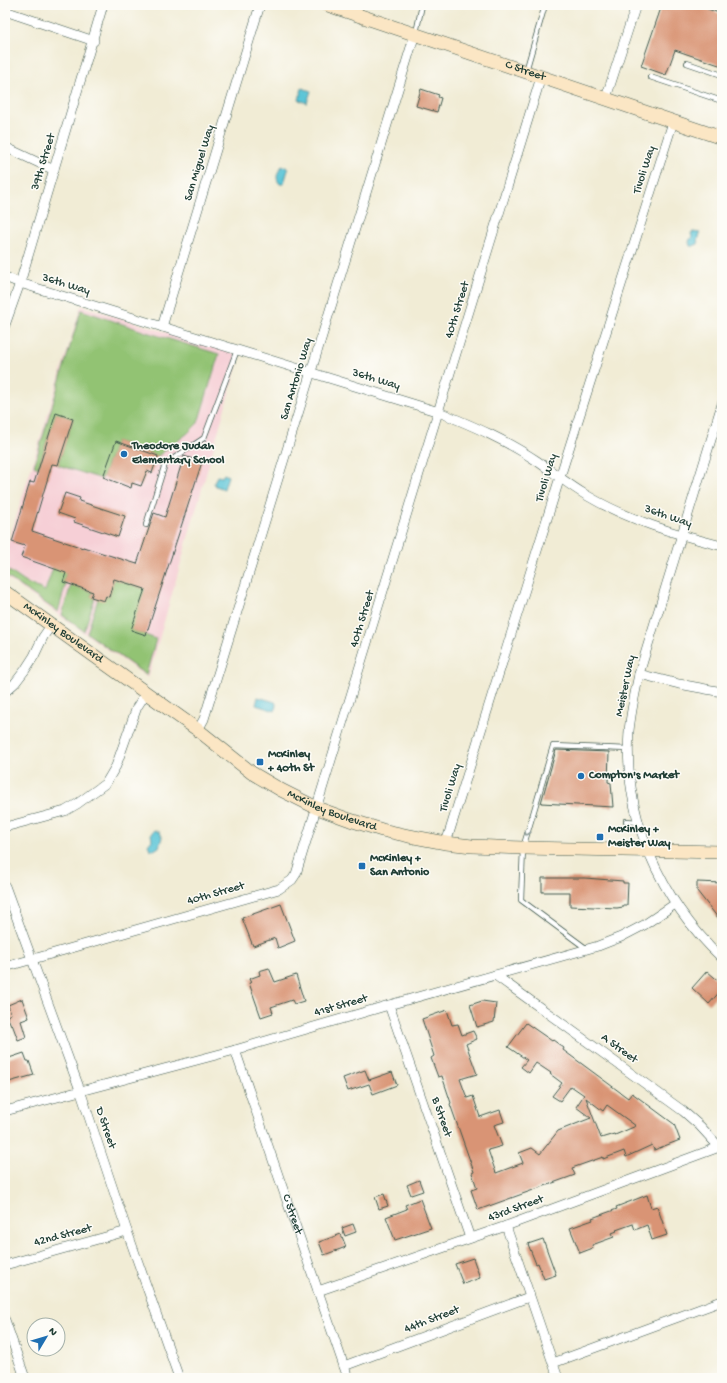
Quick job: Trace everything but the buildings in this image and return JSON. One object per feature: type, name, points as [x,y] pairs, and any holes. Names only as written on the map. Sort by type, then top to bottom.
[{"type":"street","name":"39th Street","points":[[5,325],[20,283],[94,41],[103,5]]},
{"type":"street","name":"San Miguel Way","points":[[162,327],[260,5]]},
{"type":"street","name":"C Street","points":[[328,5],[606,98],[673,122],[722,136]]},
{"type":"street","points":[[606,98],[636,5]]},
{"type":"street","points":[[5,11],[94,41]]},
{"type":"street","name":"San Antonio Way","points":[[198,730],[204,719],[415,34]]},
{"type":"street","name":"40th Street","points":[[5,967],[279,889],[292,880],[299,867],[318,808],[541,77]]},
{"type":"street","name":"Tivoli Way","points":[[446,843],[673,122]]},
{"type":"street","points":[[5,147],[54,170]]},
{"type":"street","name":"36th Way","points":[[5,277],[20,283],[439,412],[477,427],[511,445],[536,460],[587,495],[610,507],[643,522],[682,536],[722,546]]},
{"type":"street","name":"Meister Way","points":[[722,404],[639,674],[633,702],[628,749],[631,788],[638,822],[647,849],[675,904],[693,927],[722,958]]},
{"type":"street","name":"McKinley Boulevard","points":[[5,592],[52,624],[198,730],[252,773],[281,790],[318,808],[350,820],[382,830],[446,843],[472,846],[722,852]]},
{"type":"street","points":[[5,692],[15,683],[25,670],[52,624]]},
{"type":"street","points":[[639,674],[679,684],[722,692]]},
{"type":"street","points":[[5,827],[65,811],[82,801],[106,782],[116,766],[137,706],[146,693]]},
{"type":"street","name":"D Street","points":[[5,886],[80,1090],[127,1231],[179,1378]]},
{"type":"street","name":"41st Street","points":[[5,1111],[234,1050],[587,949],[627,934],[644,925],[675,904]]},
{"type":"street","name":"A Street","points":[[495,975],[683,1111],[721,1148]]},
{"type":"street","name":"B Street","points":[[389,1005],[470,1238]]},
{"type":"street","name":"C Street","points":[[234,1050],[348,1378]]},
{"type":"street","name":"43rd Street","points":[[318,1291],[506,1226],[721,1148]]},
{"type":"street","points":[[506,1226],[529,1297],[558,1378]]},
{"type":"street","name":"42nd Street","points":[[5,1265],[127,1231]]},
{"type":"street","name":"44th Street","points":[[344,1366],[529,1297]]},
{"type":"street","points":[[553,1363],[722,1302]]},
{"type":"street","points":[[5,1320],[25,1378]]},
{"type":"lane","points":[[415,34],[422,5]]},
{"type":"lane","points":[[526,72],[545,5]]},
{"type":"lane","points":[[687,64],[722,74]]},
{"type":"lane","points":[[650,77],[722,101]]},
{"type":"lane","points":[[146,525],[165,464],[204,438],[237,350]]},
{"type":"lane","points":[[587,949],[521,900],[523,848],[552,746],[628,749]]},
{"type":"lane","points":[[626,821],[638,822]]},
{"type":"shaded area","name":"Theodore Judah Elementary School","points":[[81,306],[240,355],[148,678],[5,577],[5,554]]},
{"type":"green space","points":[[81,310],[149,333],[219,354],[198,423],[188,433],[158,456],[116,441],[102,479],[58,465],[73,419],[56,413],[38,468],[34,466]]},
{"type":"green space","points":[[53,568],[66,573],[63,582],[66,583],[58,612],[6,576],[9,571],[25,582],[45,591]]},
{"type":"green space","points":[[114,579],[145,589],[132,630],[156,639],[146,675],[87,633],[98,599],[106,596],[109,597]]},
{"type":"green space","points":[[71,585],[93,592],[91,596],[95,598],[84,631],[62,615]]},
{"type":"water","points":[[302,88],[311,91],[307,103],[299,100]]},
{"type":"water","points":[[283,166],[288,170],[284,183],[280,184],[277,180],[277,176],[281,167]]},
{"type":"water","points":[[691,233],[700,233],[697,240],[698,244],[690,246],[689,242],[692,238]]},
{"type":"water","points":[[224,474],[228,476],[224,489],[216,486],[214,483],[217,476],[222,477]]},
{"type":"water","points":[[258,697],[275,702],[275,711],[256,705]]},
{"type":"water","points":[[154,830],[160,832],[162,837],[159,847],[154,850],[150,849],[148,845],[152,840],[151,834]]},
{"type":"place","name":"Theodore Judah Elementary School","points":[[124,454]]},
{"type":"place","name":"McKinley + 40th St","points":[[260,762]]},
{"type":"place","name":"Compton's Market","points":[[581,776]]},
{"type":"place","name":"McKinley + Meister Way","points":[[600,837]]},
{"type":"place","name":"McKinley + San Antonio","points":[[362,866]]}]
